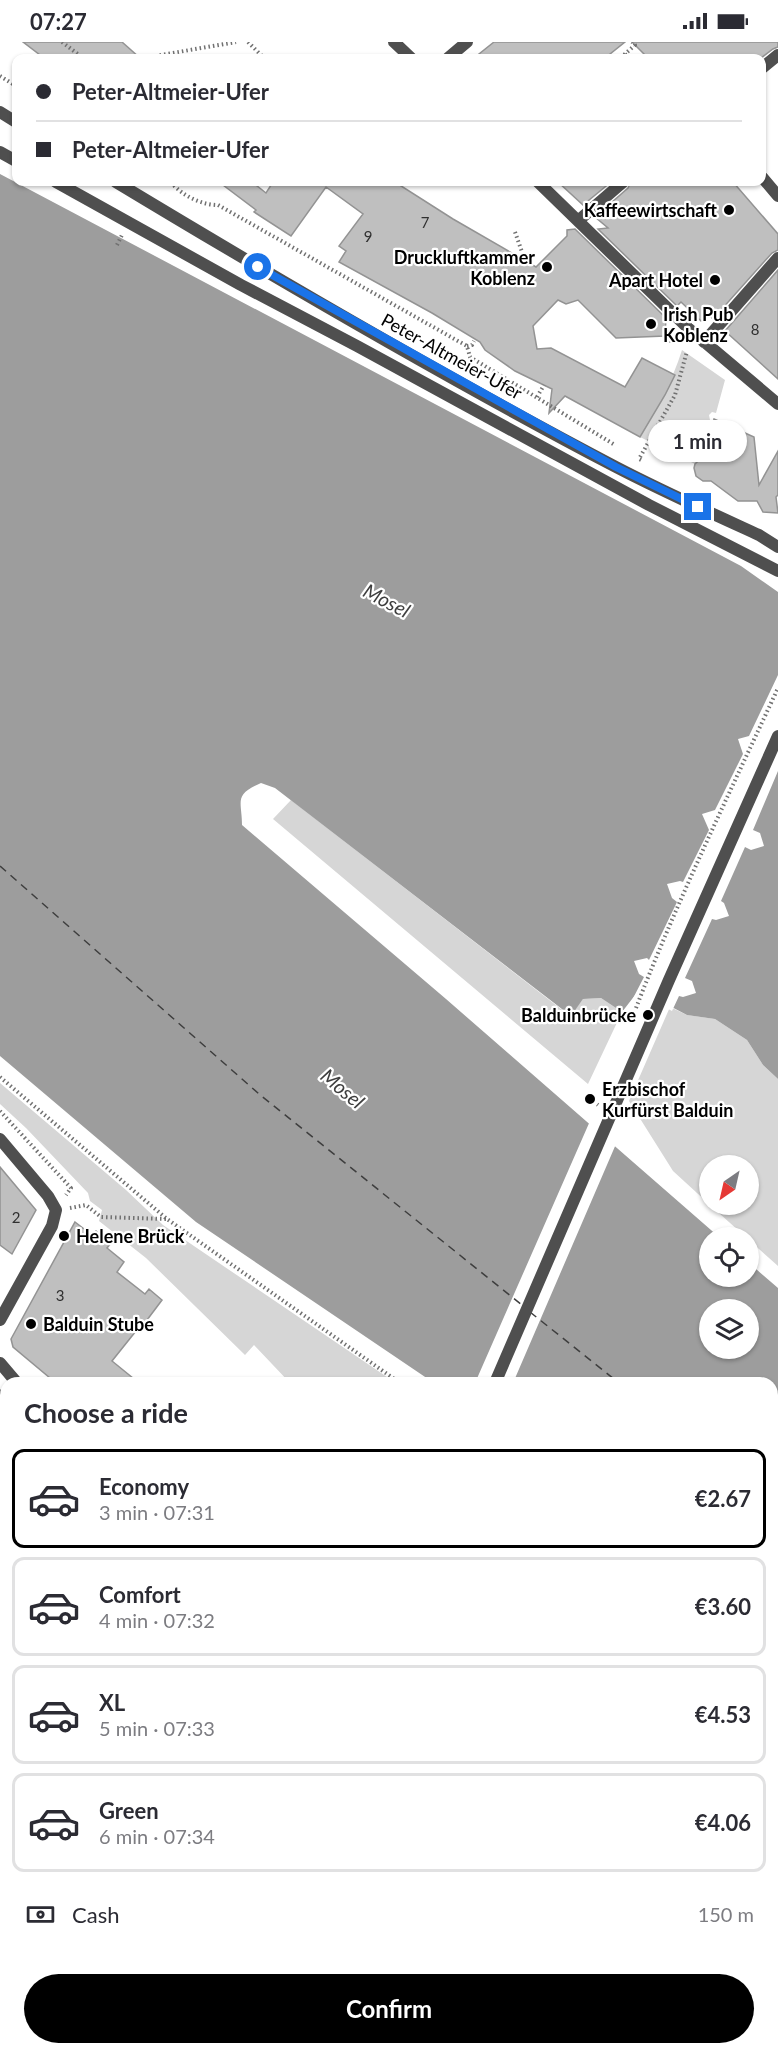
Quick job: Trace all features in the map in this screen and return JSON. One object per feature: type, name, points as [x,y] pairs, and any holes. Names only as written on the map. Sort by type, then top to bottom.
[{"type":"street","points":[[394,42],[407,54]]},
{"type":"street","points":[[453,54],[467,42]]},
{"type":"street","points":[[766,65],[778,55]]},
{"type":"street","points":[[766,182],[778,196]]},
{"type":"street","name":"Peter-Altmeier-Ufer","points":[[63,186],[241,285],[649,505],[778,571]]},
{"type":"street","name":"Peter-Altmeier-Ufer","points":[[123,186],[302,292],[616,467],[759,535],[778,547]]},
{"type":"street","points":[[542,186],[655,297],[778,404]]},
{"type":"street","points":[[579,220],[618,186]]},
{"type":"street","points":[[704,342],[778,258]]},
{"type":"street","points":[[498,1377],[674,969],[778,736]]},
{"type":"street","points":[[0,1139],[48,1196],[56,1210],[52,1226],[0,1320]]},
{"type":"street","points":[[0,1363],[12,1377]]},
{"type":"path","points":[[62,42],[78,54]]},
{"type":"path","points":[[167,54],[236,42]]},
{"type":"path","points":[[248,42],[260,54]]},
{"type":"path","points":[[625,54],[634,45],[632,42]]},
{"type":"path","points":[[174,186],[198,202],[218,205],[467,346],[470,357],[624,451]]},
{"type":"path","points":[[515,232],[523,255]]},
{"type":"path","points":[[467,346],[472,345],[474,341]]},
{"type":"path","points":[[645,449],[675,395],[687,351]]},
{"type":"path","points":[[537,397],[544,385]]},
{"type":"path","points":[[631,455],[639,459]]},
{"type":"path","points":[[0,1077],[167,1219],[392,1377]]},
{"type":"path","points":[[590,1099],[599,1106]]},
{"type":"path","points":[[87,1205],[101,1217],[167,1219]]},
{"type":"shaded area","points":[[682,350],[725,380],[716,413],[712,412],[709,415],[710,420],[714,421],[707,453],[695,464],[640,437],[669,384]]},
{"type":"shaded area","points":[[291,800],[570,1016],[583,999],[601,998],[622,1012],[588,1084],[273,819]]},
{"type":"shaded area","points":[[670,1007],[687,1015],[715,1019],[747,1040],[763,1065],[778,1079],[778,1266],[759,1249],[759,1227],[735,1227],[721,1215],[759,1215],[759,1155],[699,1155],[699,1195],[673,1171],[629,1101]]},
{"type":"shaded area","points":[[0,1083],[126,1190],[163,1225],[387,1377],[284,1377],[254,1345],[245,1355],[146,1258],[99,1221],[102,1210],[90,1201],[88,1193],[0,1104]]},
{"type":"water","name":"Mosel","points":[[0,174],[12,180],[12,186],[23,186],[741,566],[778,592],[778,1079],[763,1065],[747,1040],[715,1019],[687,1015],[639,990],[622,1012],[601,998],[583,999],[571,1016],[275,788],[261,783],[243,795],[241,800],[242,825],[708,1227],[699,1227],[699,1287],[759,1287],[759,1272],[778,1288],[778,1377],[425,1377],[196,1222],[0,1056]]},
{"type":"pier","points":[[778,675],[778,771],[753,830],[760,833],[764,846],[751,850],[745,847],[721,901],[729,916],[712,919],[685,978],[692,981],[696,993],[679,996],[672,1011],[640,994],[627,1010],[644,977],[639,974],[634,961],[647,958],[649,960],[677,902],[672,898],[667,884],[683,882],[709,830],[702,814],[715,810],[743,754],[738,739],[749,736]]},
{"type":"pier","points":[[590,1121],[616,1144],[516,1377],[478,1377]]},
{"type":"building","points":[[23,42],[122,42],[136,54],[39,54]]},
{"type":"building","points":[[494,42],[625,42],[610,54],[479,54]]},
{"type":"building","points":[[632,42],[778,42],[778,47],[766,54],[644,54]]},
{"type":"building","points":[[224,186],[257,186],[266,193],[270,186],[401,186],[536,267],[567,236],[567,230],[575,229],[666,318],[665,336],[616,338],[578,300],[566,304],[558,300],[533,326],[537,349],[551,348],[625,387],[642,358],[675,375],[640,437],[565,396],[549,413],[552,389],[515,371],[485,350],[480,342],[432,313],[339,262],[346,251],[339,246],[363,214],[326,187],[291,236],[254,212],[256,210]]},
{"type":"building","points":[[562,186],[606,186],[583,205]]},
{"type":"building","points":[[629,186],[736,186],[778,234],[778,250],[772,253],[713,319],[708,314],[701,321],[681,302],[677,306],[598,229],[608,228],[595,217]]},
{"type":"building","points":[[778,270],[778,379],[725,331]]},
{"type":"building","points":[[714,419],[754,437],[759,485],[778,451],[778,495],[776,497],[778,513],[763,512],[757,501],[738,501],[711,481],[703,481],[696,476],[695,464],[707,453]]},
{"type":"building","points":[[0,1167],[36,1210],[12,1254],[0,1245]]},
{"type":"building","points":[[75,1222],[92,1235],[96,1231],[111,1243],[107,1248],[124,1262],[117,1272],[145,1294],[149,1289],[162,1300],[112,1361],[132,1377],[49,1377],[13,1347],[11,1339]]},
{"type":"ferry route","points":[[0,866],[259,1094],[522,1305]]},
{"type":"ferry route","points":[[530,1312],[611,1377]]},
{"type":"place","name":"Kaffeewirtschaft","points":[[729,210]]},
{"type":"place","name":"Druckluftkammer Koblenz","points":[[547,267]]},
{"type":"place","name":"Apart Hotel","points":[[715,280]]},
{"type":"place","name":"Irish Pub Koblenz","points":[[651,324]]},
{"type":"place","name":"Balduinbrücke","points":[[648,1015]]},
{"type":"place","name":"Erzbischof Kurfürst Balduin","points":[[590,1099]]},
{"type":"place","name":"Helene Brück","points":[[64,1236]]},
{"type":"place","name":"Balduin Stube","points":[[31,1324]]},
{"type":"route","points":[[258,267],[616,467],[698,507]]}]
